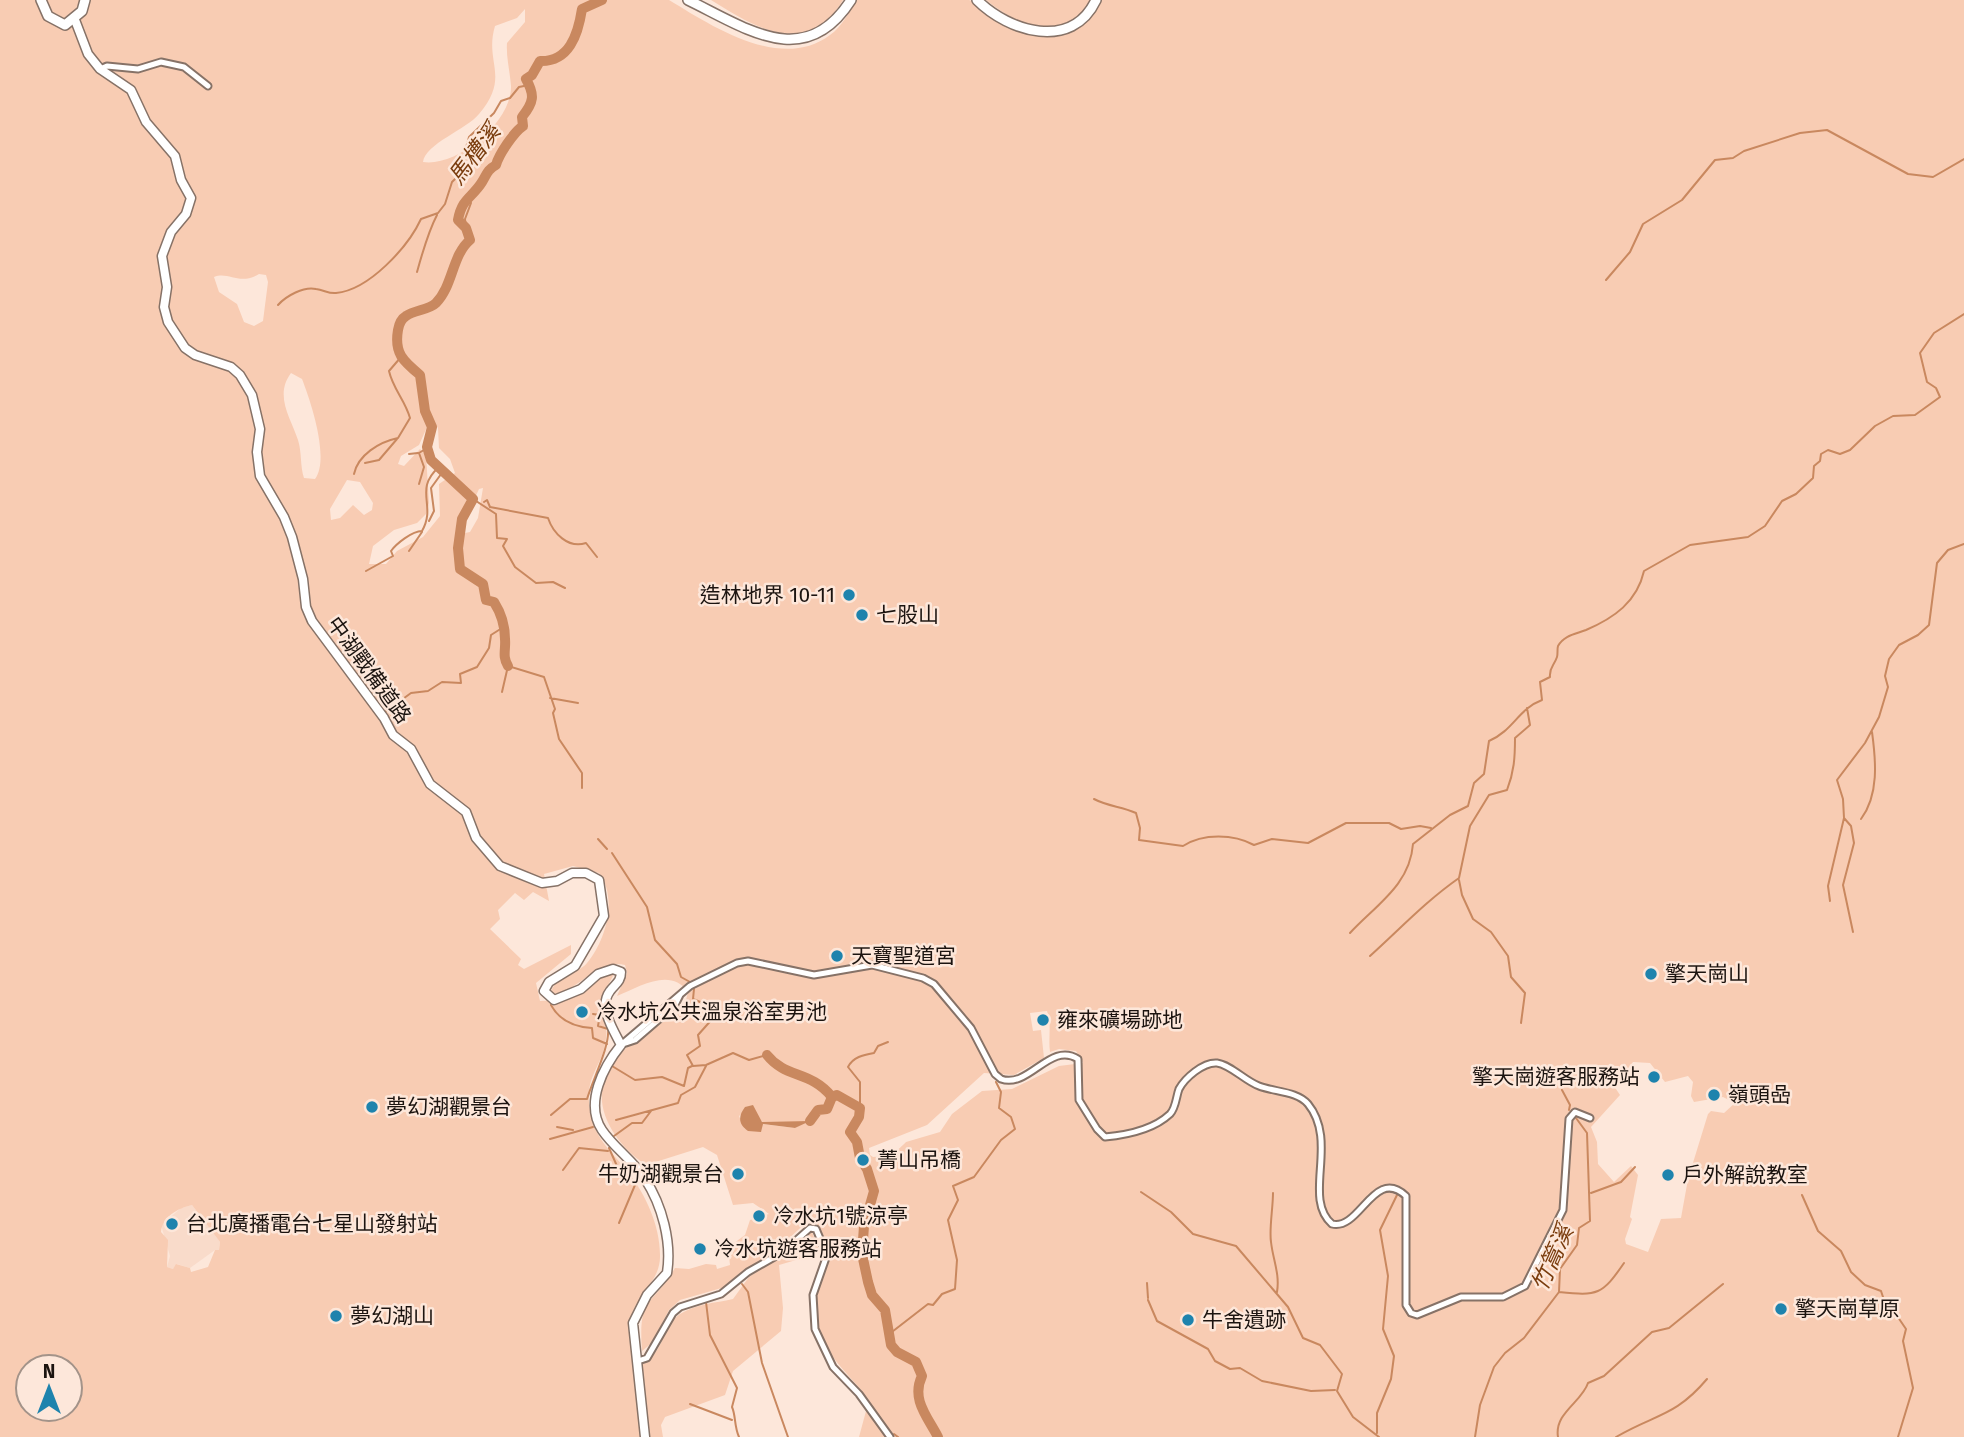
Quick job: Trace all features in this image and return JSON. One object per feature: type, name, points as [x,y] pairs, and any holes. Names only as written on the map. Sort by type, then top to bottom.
[{"type":"main road","points":[[40,0],[51,19],[65,25],[75,20],[82,11],[85,0]]},
{"type":"main road","points":[[688,0],[767,37],[800,39],[817,35],[839,19],[852,0]]},
{"type":"main road","points":[[976,0],[1009,23],[1042,32],[1056,32],[1076,26],[1090,13],[1096,0]]},
{"type":"street","name":"中湖戰備道路","points":[[75,20],[88,54],[100,69],[131,90],[146,122],[175,156],[181,180],[191,198],[186,214],[171,232],[162,256],[167,322],[185,348],[195,355],[231,367],[240,375],[252,395],[260,429],[257,452],[260,476],[284,517],[312,621],[384,718],[393,735],[411,749],[430,784],[466,812],[476,838],[500,866],[542,883],[557,881],[572,873],[586,873],[599,880],[604,916],[575,966],[549,982],[544,991],[554,1000],[581,989],[598,974],[619,970],[621,979],[609,992],[605,1009],[621,1045]]},
{"type":"street","points":[[100,69],[107,66],[138,69],[161,62],[184,67],[208,86]]},
{"type":"street","points":[[645,1437],[633,1323],[647,1295],[667,1273],[668,1240],[645,1178],[600,1127],[596,1108],[601,1076],[621,1045],[680,995],[709,975],[748,961],[814,975],[872,965],[923,978],[951,1001],[1001,1079],[1016,1081],[1058,1056],[1072,1055],[1078,1059],[1079,1100],[1105,1137],[1137,1132],[1169,1115],[1180,1088],[1208,1064],[1220,1064],[1254,1084],[1305,1100],[1320,1124],[1323,1166],[1318,1191],[1328,1220],[1336,1225],[1346,1224],[1369,1196],[1388,1189],[1401,1191],[1406,1196],[1406,1305],[1411,1313],[1417,1315],[1461,1297],[1503,1297],[1525,1286],[1563,1210],[1569,1119],[1575,1112],[1590,1118]]},
{"type":"street","points":[[667,1013],[680,995]]},
{"type":"street","points":[[621,1045],[635,1040],[667,1013],[681,1001],[680,995]]},
{"type":"street","points":[[621,1045],[675,1005]]},
{"type":"street","points":[[638,1361],[647,1358],[673,1313],[680,1307],[721,1294],[748,1272],[783,1252],[810,1228],[816,1229],[828,1255],[813,1295],[815,1329],[833,1367],[859,1394],[890,1437]]},
{"type":"shaded area","points":[[0,0],[669,0],[705,22],[747,41],[790,49],[811,45],[830,35],[842,24],[856,0],[969,0],[1009,27],[1039,35],[1053,35],[1080,25],[1099,0],[1964,0],[1964,1437],[859,1437],[869,1400],[830,1353],[818,1328],[815,1313],[817,1290],[830,1258],[815,1220],[810,1219],[774,1252],[740,1273],[725,1287],[680,1300],[669,1310],[653,1342],[642,1351],[644,1311],[675,1268],[689,1269],[706,1264],[716,1265],[717,1269],[730,1265],[729,1256],[733,1254],[730,1246],[745,1235],[750,1220],[769,1214],[753,1203],[733,1205],[717,1155],[703,1147],[646,1165],[621,1143],[611,1129],[602,1099],[603,1084],[609,1069],[635,1040],[685,1004],[688,992],[673,981],[664,980],[645,984],[617,996],[627,973],[625,965],[615,964],[605,966],[570,988],[551,994],[556,983],[583,967],[594,954],[607,919],[608,894],[599,873],[573,866],[544,874],[549,901],[533,892],[524,900],[515,893],[498,910],[500,919],[490,929],[521,959],[518,965],[524,969],[571,945],[571,954],[536,983],[540,1001],[575,995],[602,977],[614,974],[600,1001],[606,1024],[606,1038],[589,1090],[591,1115],[597,1132],[641,1191],[651,1211],[658,1233],[660,1255],[656,1273],[630,1321],[634,1364],[652,1356],[668,1327],[680,1314],[699,1306],[733,1299],[749,1277],[812,1232],[820,1253],[779,1265],[783,1308],[781,1331],[733,1371],[725,1395],[665,1417],[661,1425],[663,1437],[0,1437]],"holes":[[[525,9],[525,22],[507,43],[511,86],[503,114],[493,127],[466,150],[437,162],[423,162],[431,149],[473,120],[488,101],[495,79],[492,50],[495,26],[517,18]],[[266,275],[268,282],[263,321],[254,326],[244,322],[237,304],[219,292],[214,277]],[[291,373],[302,379],[314,415],[321,458],[315,479],[304,478],[299,445],[284,399],[286,382]],[[434,423],[438,428],[439,448],[450,459],[455,473],[439,484],[440,516],[423,537],[397,551],[386,564],[369,564],[373,546],[394,530],[417,523],[426,514],[429,503],[426,455],[420,449],[404,466],[398,464],[401,456],[419,445],[428,425]],[[347,480],[360,482],[373,503],[372,510],[364,515],[353,505],[340,518],[331,520],[330,509]],[[483,488],[478,518],[470,532],[465,533],[464,522],[479,489]],[[1047,1011],[1050,1052],[1059,1049],[1076,1051],[1083,1063],[1059,1066],[1012,1089],[982,1091],[952,1114],[940,1132],[906,1142],[888,1155],[870,1155],[869,1148],[927,1125],[984,1073],[1014,1075],[1044,1058],[1041,1030],[1033,1031],[1030,1013]],[[1633,1062],[1650,1063],[1665,1082],[1688,1076],[1693,1082],[1691,1096],[1694,1102],[1723,1097],[1735,1103],[1724,1113],[1711,1111],[1708,1114],[1688,1179],[1681,1218],[1661,1219],[1648,1252],[1626,1244],[1625,1239],[1632,1219],[1630,1217],[1638,1175],[1631,1166],[1614,1182],[1598,1164],[1597,1142],[1591,1127],[1620,1095],[1614,1086]],[[743,1113],[759,1118],[762,1122],[806,1122],[795,1128],[762,1124],[745,1129],[739,1116]],[[192,1205],[220,1242],[219,1250],[215,1250],[208,1267],[191,1272],[190,1268],[176,1264],[173,1269],[167,1267],[168,1240],[161,1232],[162,1227],[164,1222],[181,1208]]]},
{"type":"shaded area","points":[[711,0],[843,0],[829,18],[814,29],[797,34],[763,28]]},
{"type":"shaded area","points":[[986,0],[1090,0],[1080,15],[1068,24],[1041,28],[1013,18]]},
{"type":"shaded area","points":[[753,1105],[762,1122],[810,1121],[795,1128],[763,1124],[761,1132],[748,1131],[742,1125],[740,1116],[745,1107]]},
{"type":"shaded area","points":[[192,1205],[220,1242],[219,1250],[215,1250],[190,1268],[177,1264],[173,1269],[167,1267],[170,1256],[161,1225],[181,1208]]},
{"type":"waterway","name":"馬槽溪","points":[[508,666],[499,611],[494,602],[486,600],[483,584],[460,569],[458,548],[462,519],[473,499],[431,460],[427,447],[432,427],[425,411],[420,375],[401,356],[397,345],[398,330],[404,317],[426,309],[442,296],[459,254],[470,240],[466,228],[458,220],[460,213],[489,170],[496,165],[511,138],[523,126],[522,117],[532,98],[526,79],[532,75],[540,61],[550,60],[565,52],[575,37],[582,9],[602,0]]},
{"type":"waterway","points":[[278,305],[301,290],[311,288],[333,293],[349,290],[374,276],[407,242],[421,219],[438,213],[445,204],[452,182],[458,176],[469,137],[494,113],[501,101],[510,98],[519,87],[529,85]]},
{"type":"waterway","points":[[1606,280],[1630,252],[1643,224],[1682,200],[1715,160],[1733,158],[1744,151],[1800,133],[1827,130],[1908,174],[1933,177],[1964,159]]},
{"type":"waterway","points":[[466,228],[465,219],[471,203],[468,197]]},
{"type":"waterway","points":[[417,272],[437,215]]},
{"type":"waterway","points":[[1350,933],[1399,883],[1406,871],[1413,844],[1450,815],[1468,806],[1474,783],[1484,774],[1489,741],[1542,700],[1540,682],[1550,677],[1561,642],[1606,620],[1623,608],[1636,592],[1644,571],[1690,545],[1748,537],[1765,526],[1782,501],[1796,494],[1813,478],[1814,466],[1820,461],[1821,454],[1828,450],[1840,454],[1850,450],[1875,426],[1893,416],[1915,415],[1940,397],[1936,388],[1927,382],[1920,353],[1934,333],[1964,314]]},
{"type":"waterway","points":[[354,474],[365,455],[377,446],[398,438],[410,418],[389,371],[401,357]]},
{"type":"waterway","points":[[365,463],[379,460],[397,439]]},
{"type":"waterway","points":[[419,484],[424,467],[419,453],[427,448]]},
{"type":"waterway","points":[[409,454],[418,453]]},
{"type":"waterway","points":[[366,571],[393,556],[391,551],[405,538],[422,531],[427,513],[427,483],[439,467]]},
{"type":"waterway","points":[[429,521],[434,511],[431,488],[444,470]]},
{"type":"waterway","points":[[473,499],[496,514],[497,538],[507,539],[503,546],[515,567],[536,583],[553,582],[565,588]]},
{"type":"waterway","points":[[484,502],[487,500],[490,507],[548,518],[554,529],[567,542],[586,543],[597,557]]},
{"type":"waterway","points":[[409,551],[422,532]]},
{"type":"waterway","points":[[1853,932],[1843,885],[1854,843],[1851,826],[1844,818],[1843,799],[1837,780],[1865,743],[1879,717],[1888,687],[1885,676],[1889,659],[1899,645],[1918,635],[1929,625],[1937,563],[1948,550],[1964,544]]},
{"type":"waterway","points":[[385,712],[411,693],[428,691],[442,682],[461,683],[460,674],[477,667],[489,648],[491,635],[502,628]]},
{"type":"waterway","points":[[502,692],[508,666],[544,677],[555,709],[553,713],[559,739],[582,773],[582,788]]},
{"type":"waterway","points":[[550,698],[578,703]]},
{"type":"waterway","points":[[1370,956],[1459,878],[1470,826],[1489,795],[1507,790],[1514,765],[1515,738],[1530,725],[1527,708]]},
{"type":"waterway","points":[[1861,819],[1867,810],[1873,789],[1875,766],[1872,732]]},
{"type":"waterway","points":[[1094,799],[1136,813],[1140,828],[1139,840],[1183,846],[1218,836],[1254,845],[1272,839],[1308,843],[1346,823],[1389,823],[1401,829],[1420,826],[1431,828]]},
{"type":"waterway","points":[[1830,901],[1828,886],[1844,818]]},
{"type":"waterway","points":[[598,839],[607,849]]},
{"type":"waterway","points":[[612,853],[647,907],[655,940],[677,964],[681,977],[690,982]]},
{"type":"waterway","points":[[1459,880],[1462,895],[1473,919],[1491,932],[1508,956],[1511,977],[1525,993],[1521,1023]]},
{"type":"waterway","points":[[694,989],[693,999],[705,1004],[714,1017],[698,1035],[700,1046],[687,1055],[693,1066],[706,1065],[733,1053],[749,1060],[767,1055]]},
{"type":"waterway","points":[[551,1005],[558,1015],[568,1022],[592,1028],[593,1038],[607,1044]]},
{"type":"waterway","points":[[551,1115],[570,1099],[587,1099],[608,1036],[608,1029],[598,1026],[600,1015],[593,1014]]},
{"type":"waterway","points":[[860,1108],[860,1082],[848,1067],[856,1059],[874,1053],[878,1046],[888,1042]]},
{"type":"waterway","points":[[767,1055],[782,1068],[815,1082],[832,1097]]},
{"type":"waterway","points":[[612,1066],[635,1080],[662,1077],[684,1086],[688,1068],[692,1066]]},
{"type":"waterway","points":[[616,1120],[678,1103],[681,1095],[695,1087],[706,1066]]},
{"type":"waterway","points":[[888,1335],[928,1304],[933,1305],[942,1294],[955,1289],[957,1260],[948,1220],[958,1200],[953,1186],[974,1177],[1001,1140],[1015,1129],[1011,1117],[999,1108],[1001,1092],[996,1082]]},
{"type":"waterway","name":"竹篙溪","points":[[1562,1090],[1570,1105],[1569,1110]]},
{"type":"waterway","points":[[810,1121],[818,1110],[827,1109],[832,1097],[837,1095],[860,1108],[859,1117],[850,1132],[857,1142],[860,1158],[867,1169],[874,1191],[864,1226],[862,1254],[868,1282],[872,1295],[885,1310],[891,1345],[897,1352],[916,1362],[922,1376],[919,1400],[938,1437]]},
{"type":"waterway","points":[[614,1136],[632,1123],[642,1123],[651,1111]]},
{"type":"waterway","name":"竹篙溪","points":[[1475,1437],[1480,1405],[1494,1367],[1505,1353],[1524,1338],[1559,1292],[1560,1269],[1577,1245],[1579,1228],[1590,1221],[1587,1133],[1576,1118]]},
{"type":"waterway","points":[[557,1127],[573,1130]]},
{"type":"waterway","points":[[550,1139],[593,1127]]},
{"type":"waterway","points":[[563,1170],[579,1148],[608,1151]]},
{"type":"waterway","points":[[609,1148],[617,1166],[635,1185],[619,1223]]},
{"type":"waterway","points":[[1591,1193],[1621,1182],[1635,1167]]},
{"type":"waterway","points":[[1141,1192],[1171,1212],[1193,1234],[1236,1246],[1288,1307],[1303,1338],[1320,1345],[1342,1374],[1337,1391],[1353,1417],[1379,1437]]},
{"type":"waterway","points":[[1273,1193],[1271,1237],[1277,1292]]},
{"type":"waterway","points":[[1377,1433],[1377,1413],[1391,1379],[1394,1356],[1383,1329],[1388,1276],[1380,1230],[1397,1195]]},
{"type":"waterway","points":[[1802,1195],[1818,1231],[1841,1251],[1851,1272],[1865,1285],[1881,1291],[1886,1306],[1893,1310],[1906,1329],[1903,1341],[1913,1388],[1898,1437]]},
{"type":"waterway","points":[[1559,1292],[1583,1294],[1598,1291],[1610,1282],[1624,1263]]},
{"type":"waterway","points":[[1147,1283],[1148,1298]]},
{"type":"waterway","points":[[742,1284],[748,1292],[762,1363],[788,1437]]},
{"type":"waterway","points":[[1558,1437],[1560,1421],[1588,1383],[1604,1376],[1652,1332],[1669,1328],[1723,1284]]},
{"type":"waterway","points":[[1148,1300],[1157,1321],[1208,1349],[1215,1361],[1230,1369],[1240,1368],[1262,1381],[1311,1391],[1335,1390]]},
{"type":"waterway","points":[[706,1302],[710,1335],[737,1388],[732,1407],[739,1437]]},
{"type":"waterway","points":[[1616,1437],[1685,1401],[1707,1379]]},
{"type":"waterway","points":[[690,1404],[732,1420]]},
{"type":"waterway","points":[[894,1434],[898,1437]]},
{"type":"place","name":"造林地界 10-11","points":[[849,595]]},
{"type":"place","name":"七股山","points":[[862,615]]},
{"type":"place","name":"天寶聖道宮","points":[[837,956]]},
{"type":"place","name":"擎天崗山","points":[[1651,974]]},
{"type":"place","name":"冷水坑公共溫泉浴室男池","points":[[582,1012]]},
{"type":"place","name":"雍來礦場跡地","points":[[1043,1020]]},
{"type":"place","name":"擎天崗遊客服務站","points":[[1654,1077]]},
{"type":"place","name":"嶺頭喦","points":[[1714,1095]]},
{"type":"place","name":"夢幻湖觀景台","points":[[372,1107]]},
{"type":"place","name":"菁山吊橋","points":[[863,1160]]},
{"type":"place","name":"牛奶湖觀景台","points":[[738,1174]]},
{"type":"place","name":"戶外解說教室","points":[[1668,1175]]},
{"type":"place","name":"冷水坑1號涼亭","points":[[759,1216]]},
{"type":"place","name":"台北廣播電台七星山發射站","points":[[172,1224]]},
{"type":"place","name":"冷水坑遊客服務站","points":[[700,1249]]},
{"type":"place","name":"擎天崗草原","points":[[1781,1309]]},
{"type":"place","name":"夢幻湖山","points":[[336,1316]]},
{"type":"place","name":"牛舍遺跡","points":[[1188,1320]]}]
